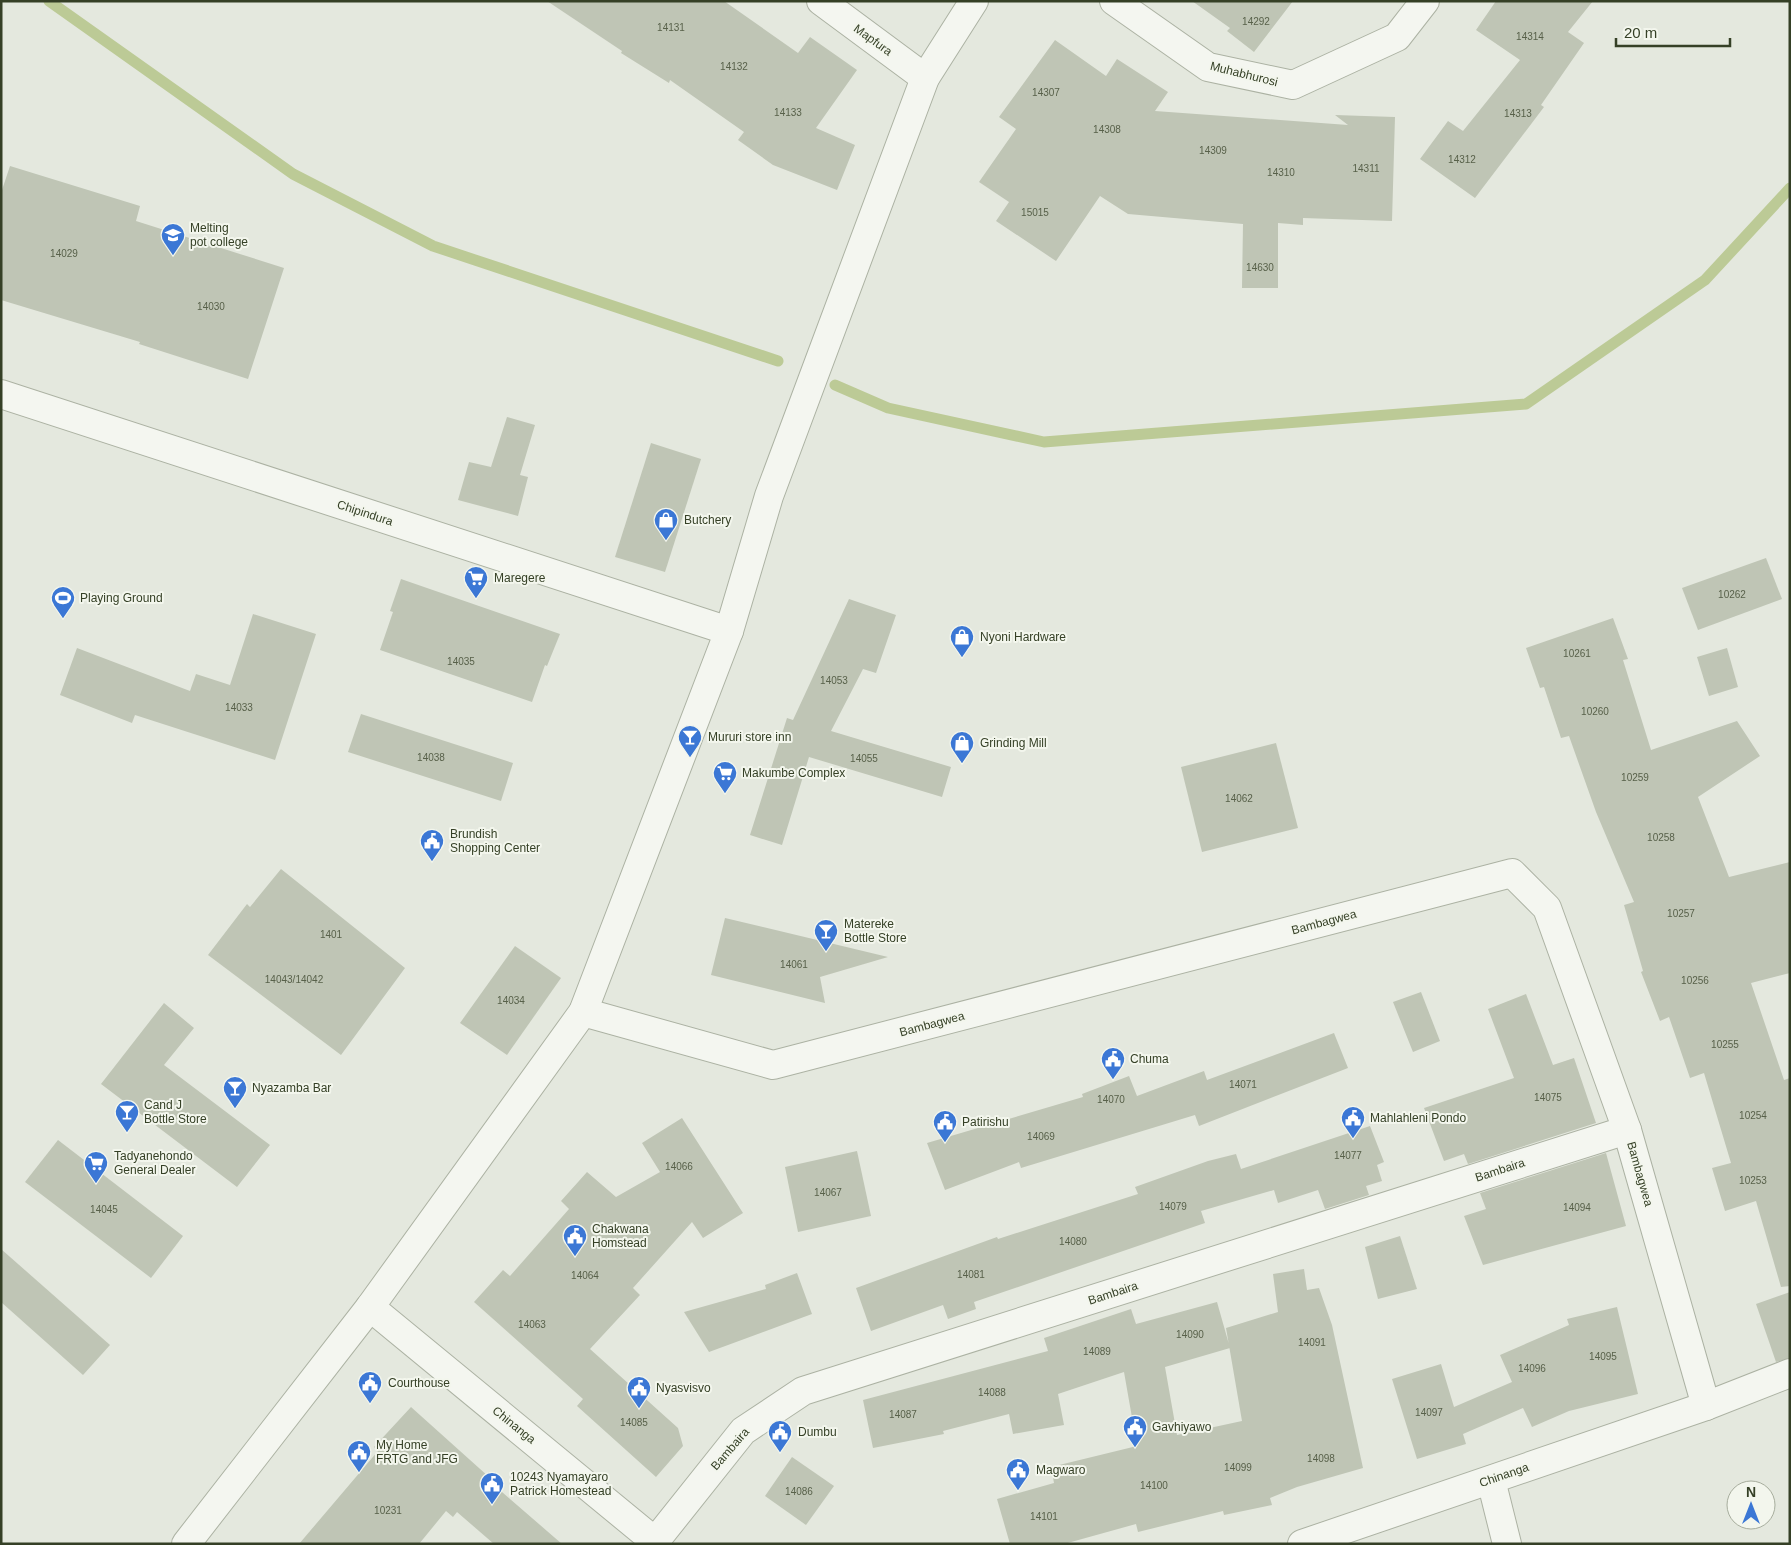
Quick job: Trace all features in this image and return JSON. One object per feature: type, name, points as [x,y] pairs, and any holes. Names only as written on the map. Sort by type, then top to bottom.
[{"type":"street","name":"Mapfura","points":[[821,1],[925,78]]},
{"type":"street","points":[[186,1544],[370,1307],[583,1012],[729,631],[769,496],[925,78],[974,1]]},
{"type":"street","name":"Muhabhurosi","points":[[1114,1],[1208,67],[1293,85],[1397,37],[1425,1]]},
{"type":"street","name":"Chipindura","points":[[1,394],[729,631]]},
{"type":"street","name":"Bambagwea","points":[[583,1012],[773,1065],[1512,874],[1548,908],[1627,1130],[1706,1406]]},
{"type":"street","name":"Bambaira","points":[[656,1543],[743,1431],[803,1391],[1627,1130]]},
{"type":"street","name":"Chinanga","points":[[370,1307],[656,1543]]},
{"type":"street","name":"Chinanga","points":[[1302,1544],[1706,1406],[1790,1373]]},
{"type":"street","points":[[1491,1480],[1507,1544]]},
{"type":"building","points":[[547,1],[724,1],[798,53],[810,37],[857,70],[816,128],[855,145],[837,190],[773,165],[738,140],[744,132],[670,80],[669,83],[621,53],[622,51]]},
{"type":"building","points":[[1192,1],[1293,1],[1254,52],[1227,31],[1230,28]]},
{"type":"building","points":[[1496,1],[1593,1],[1568,32],[1584,43],[1541,105],[1544,107],[1475,198],[1420,159],[1448,121],[1463,131],[1520,60],[1476,30]]},
{"type":"building","points":[[1055,40],[1106,76],[1117,59],[1168,92],[1155,111],[1348,125],[1335,115],[1395,117],[1392,221],[1303,218],[1303,225],[1278,223],[1278,288],[1242,288],[1243,224],[1128,214],[1100,196],[1056,261],[996,221],[1009,202],[979,182],[1016,129],[999,117]]},
{"type":"building","points":[[10,166],[140,206],[136,221],[284,268],[248,379],[139,344],[140,342],[1,300],[1,193]]},
{"type":"building","points":[[507,417],[535,425],[520,475],[528,477],[518,516],[458,500],[469,462],[491,467]]},
{"type":"building","points":[[651,443],[701,459],[665,572],[615,557]]},
{"type":"building","points":[[1766,558],[1782,599],[1698,630],[1682,588]]},
{"type":"building","points":[[401,579],[560,634],[547,666],[545,665],[532,702],[380,650],[393,612],[390,611]]},
{"type":"building","points":[[849,599],[896,615],[876,673],[863,669],[831,731],[951,767],[942,797],[809,757],[782,845],[750,835],[787,718],[793,720]]},
{"type":"building","points":[[253,614],[316,634],[275,760],[135,715],[132,723],[60,695],[77,648],[190,691],[196,674],[230,685]]},
{"type":"building","points":[[1613,618],[1628,659],[1623,660],[1651,750],[1737,721],[1760,756],[1698,797],[1729,877],[1790,862],[1790,973],[1751,983],[1784,1080],[1790,1078],[1790,1286],[1781,1287],[1756,1201],[1725,1211],[1712,1168],[1731,1163],[1704,1073],[1690,1078],[1669,1017],[1660,1021],[1641,972],[1643,971],[1624,905],[1634,902],[1596,812],[1569,736],[1561,738],[1544,687],[1540,688],[1526,648]]},
{"type":"building","points":[[1727,648],[1738,687],[1709,696],[1697,657]]},
{"type":"building","points":[[361,714],[513,763],[501,801],[348,752]]},
{"type":"building","points":[[1276,743],[1298,828],[1202,852],[1181,767]]},
{"type":"building","points":[[281,869],[405,968],[341,1055],[208,955],[247,904],[250,907]]},
{"type":"building","points":[[725,918],[888,957],[820,977],[825,1003],[711,975]]},
{"type":"building","points":[[515,946],[561,978],[507,1055],[460,1023]]},
{"type":"building","points":[[1421,992],[1440,1041],[1413,1052],[1393,1002]]},
{"type":"building","points":[[1526,994],[1553,1065],[1574,1058],[1596,1123],[1468,1164],[1464,1154],[1444,1161],[1424,1108],[1514,1078],[1488,1009]]},
{"type":"building","points":[[164,1003],[194,1028],[164,1065],[270,1145],[237,1187],[101,1084]]},
{"type":"building","points":[[1334,1033],[1348,1068],[1199,1126],[1195,1115],[1021,1168],[1019,1162],[945,1190],[927,1143],[1083,1097],[1082,1094],[1129,1076],[1137,1096],[1204,1071],[1207,1080]]},
{"type":"building","points":[[682,1118],[743,1213],[703,1238],[692,1222],[633,1288],[640,1295],[590,1349],[678,1428],[683,1446],[656,1477],[577,1406],[583,1399],[474,1302],[503,1270],[510,1276],[569,1209],[561,1201],[587,1172],[616,1197],[660,1172],[642,1143]]},
{"type":"building","points":[[1370,1126],[1384,1162],[1377,1165],[1382,1181],[1366,1186],[1369,1195],[1325,1209],[1318,1190],[1278,1203],[1274,1190],[1201,1211],[1205,1223],[974,1302],[976,1309],[948,1319],[943,1305],[871,1331],[856,1288],[997,1237],[998,1239],[1138,1194],[1135,1187],[1208,1161],[1236,1154],[1241,1169]]},
{"type":"building","points":[[58,1140],[183,1236],[151,1278],[25,1182]]},
{"type":"building","points":[[857,1151],[871,1216],[798,1232],[785,1167]]},
{"type":"building","points":[[1606,1153],[1626,1226],[1483,1265],[1464,1216],[1486,1209],[1480,1193]]},
{"type":"building","points":[[1400,1236],[1417,1289],[1378,1299],[1365,1247]]},
{"type":"building","points":[[1,1249],[110,1345],[83,1375],[1,1302]]},
{"type":"building","points":[[1304,1269],[1307,1290],[1319,1288],[1332,1325],[1363,1468],[1297,1487],[1270,1498],[1272,1505],[1224,1515],[1223,1511],[1138,1532],[1136,1524],[1064,1544],[1010,1544],[997,1499],[1054,1483],[1051,1467],[1137,1446],[1124,1372],[1058,1394],[1064,1425],[1013,1434],[1009,1414],[943,1431],[944,1434],[873,1448],[863,1400],[1048,1351],[1044,1338],[1131,1309],[1136,1324],[1217,1302],[1229,1343],[1226,1328],[1278,1312],[1273,1274]],"holes":[[[1229,1348],[1242,1421],[1177,1435],[1165,1367]]]},
{"type":"building","points":[[797,1273],[812,1314],[709,1352],[684,1312],[766,1289],[765,1285]]},
{"type":"building","points":[[1790,1292],[1790,1358],[1776,1362],[1756,1304]]},
{"type":"building","points":[[1617,1307],[1638,1394],[1569,1411],[1532,1427],[1523,1408],[1463,1434],[1466,1444],[1417,1459],[1392,1379],[1441,1364],[1454,1407],[1512,1382],[1500,1355],[1569,1325],[1567,1319]]},
{"type":"building","points":[[411,1407],[489,1477],[487,1479],[562,1544],[494,1544],[457,1512],[453,1517],[446,1511],[419,1544],[299,1544],[378,1451],[374,1447]]},
{"type":"building","points":[[792,1457],[834,1486],[806,1525],[765,1496]]},
{"type":"waterway","points":[[49,1],[293,174],[433,246],[778,361]]},
{"type":"waterway","points":[[835,385],[888,408],[1044,442],[1526,404],[1705,280],[1790,188]]},
{"type":"place","name":"Melting pot college","points":[[173,256]]},
{"type":"place","name":"Butchery","points":[[666,541]]},
{"type":"place","name":"Maregere","points":[[476,599]]},
{"type":"place","name":"Playing Ground","points":[[63,619]]},
{"type":"place","name":"Nyoni Hardware","points":[[962,658]]},
{"type":"place","name":"Mururi store inn","points":[[690,758]]},
{"type":"place","name":"Grinding Mill","points":[[962,764]]},
{"type":"place","name":"Makumbe Complex","points":[[725,794]]},
{"type":"place","name":"Brundish Shopping Center","points":[[432,862]]},
{"type":"place","name":"Matereke Bottle Store","points":[[826,952]]},
{"type":"place","name":"Chuma","points":[[1113,1080]]},
{"type":"place","name":"Nyazamba Bar","points":[[235,1109]]},
{"type":"place","name":"Cand J Bottle Store","points":[[127,1133]]},
{"type":"place","name":"Mahlahleni Pondo","points":[[1353,1139]]},
{"type":"place","name":"Patirishu","points":[[945,1143]]},
{"type":"place","name":"Tadyanehondo General Dealer","points":[[96,1184]]},
{"type":"place","name":"Chakwana Homstead","points":[[575,1257]]},
{"type":"place","name":"Courthouse","points":[[370,1404]]},
{"type":"place","name":"Nyasvisvo","points":[[639,1409]]},
{"type":"place","name":"Gavhiyawo","points":[[1135,1448]]},
{"type":"place","name":"Dumbu","points":[[780,1453]]},
{"type":"place","name":"My Home FRTG and JFG","points":[[359,1473]]},
{"type":"place","name":"Magwaro","points":[[1018,1491]]},
{"type":"place","name":"10243 Nyamayaro Patrick Homestead","points":[[492,1505]]}]
